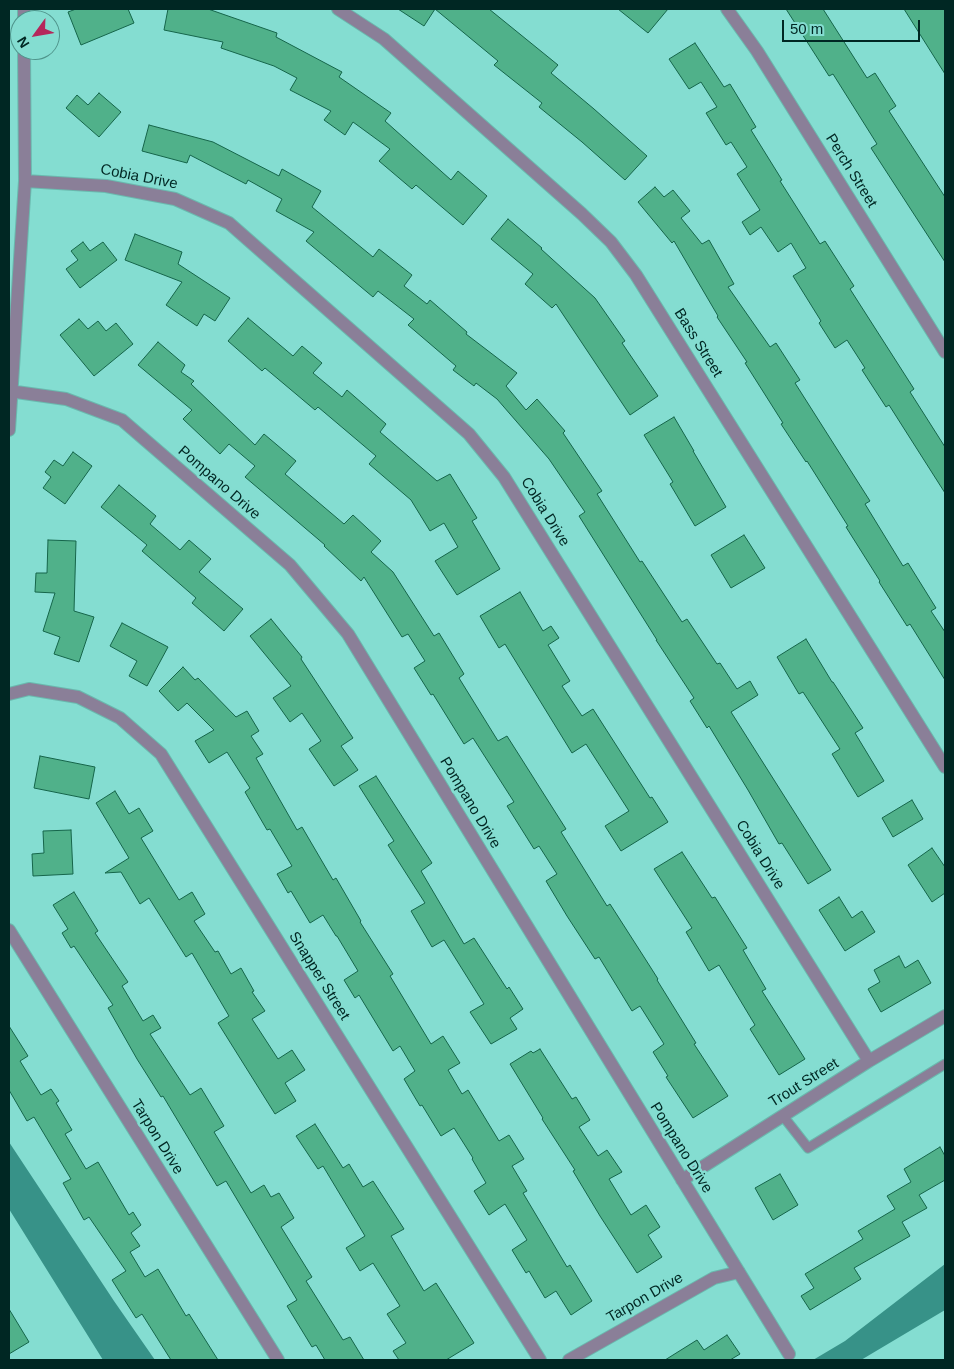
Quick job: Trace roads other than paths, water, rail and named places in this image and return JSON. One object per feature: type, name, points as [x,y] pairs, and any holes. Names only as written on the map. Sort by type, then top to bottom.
[{"type":"street","name":"Bass Street","points":[[338,9],[384,39],[582,214],[611,242],[636,275],[945,767]]},
{"type":"street","name":"Perch Street","points":[[727,9],[757,51],[945,352]]},
{"type":"street","points":[[9,430],[24,181],[24,60]]},
{"type":"street","name":"Cobia Drive","points":[[24,181],[106,186],[166,197],[175,199],[229,223],[469,434],[504,477],[869,1061]]},
{"type":"street","name":"Pompano Drive","points":[[10,391],[66,399],[122,420],[290,565],[348,634],[789,1354]]},
{"type":"street","name":"Snapper Street","points":[[9,694],[29,689],[78,697],[120,718],[161,754],[540,1360]]},
{"type":"street","name":"Tarpon Drive","points":[[9,930],[278,1360]]},
{"type":"street","name":"Trout Street","points":[[682,1180],[869,1061],[945,1016]]},
{"type":"street","name":"Tarpon Drive","points":[[569,1360],[714,1278],[739,1272]]},
{"type":"lane","points":[[784,1116],[808,1148],[945,1064]]},
{"type":"water","points":[[9,1142],[155,1360],[103,1360],[9,1209]]},
{"type":"water","points":[[945,1264],[945,1310],[861,1360],[813,1360],[845,1341]]}]
